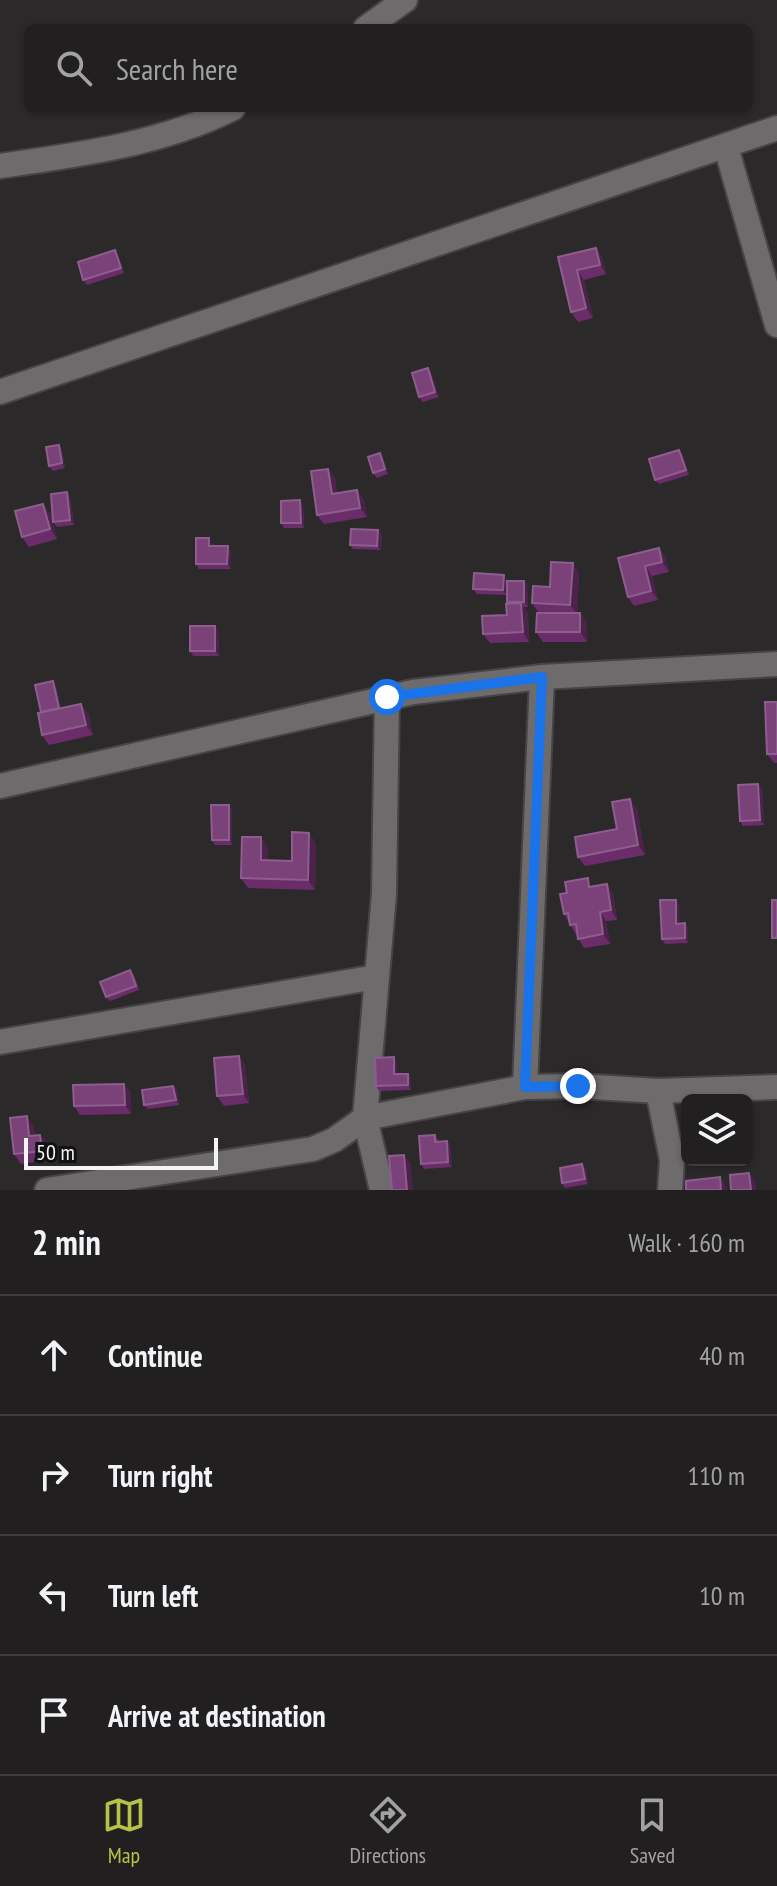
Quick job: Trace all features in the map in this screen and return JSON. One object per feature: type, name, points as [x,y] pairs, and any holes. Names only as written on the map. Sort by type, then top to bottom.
[{"type":"street","points":[[372,24],[405,0]]},
{"type":"street","points":[[0,166],[68,156],[171,133],[225,112]]},
{"type":"street","points":[[0,392],[777,128]]},
{"type":"street","points":[[726,147],[777,325]]},
{"type":"street","points":[[0,786],[387,697],[542,677],[777,664]]},
{"type":"street","points":[[525,1087],[542,677]]},
{"type":"street","points":[[382,1190],[365,1118],[384,894],[387,697]]},
{"type":"street","points":[[0,1042],[376,977]]},
{"type":"street","points":[[47,1190],[313,1149],[334,1140],[365,1118],[525,1087],[578,1086],[658,1091],[777,1087]]},
{"type":"street","points":[[658,1091],[672,1160],[670,1190]]},
{"type":"building","points":[[596,248],[600,265],[577,270],[586,308],[571,312],[558,257]]},
{"type":"building","points":[[115,250],[121,268],[83,280],[78,262]]},
{"type":"building","points":[[428,368],[435,392],[419,397],[412,373]]},
{"type":"building","points":[[59,445],[62,463],[49,466],[46,447]]},
{"type":"building","points":[[679,450],[686,470],[655,480],[649,459]]},
{"type":"building","points":[[380,453],[385,469],[373,473],[368,457]]},
{"type":"building","points":[[328,469],[332,494],[357,490],[360,508],[317,515],[311,471]]},
{"type":"building","points":[[67,492],[70,520],[53,522],[51,494]]},
{"type":"building","points":[[300,500],[301,523],[281,523],[281,501]]},
{"type":"building","points":[[43,504],[50,529],[22,537],[15,511]]},
{"type":"building","points":[[351,529],[378,530],[377,546],[350,545]]},
{"type":"building","points":[[196,538],[209,538],[209,546],[228,546],[227,564],[196,564]]},
{"type":"building","points":[[659,548],[662,562],[645,566],[651,591],[628,597],[618,558]]},
{"type":"building","points":[[551,562],[573,563],[570,605],[532,603],[533,586],[550,587]]},
{"type":"building","points":[[474,573],[504,575],[503,590],[473,589]]},
{"type":"building","points":[[507,581],[524,581],[524,602],[507,602]]},
{"type":"building","points":[[521,603],[523,632],[483,634],[482,616],[507,615],[506,604]]},
{"type":"building","points":[[537,613],[580,613],[580,632],[536,632]]},
{"type":"building","points":[[190,626],[215,626],[215,651],[190,651]]},
{"type":"building","points":[[53,681],[59,708],[41,712],[35,685]]},
{"type":"building","points":[[765,702],[777,702],[777,754],[767,754]]},
{"type":"building","points":[[81,704],[86,725],[42,735],[38,713]]},
{"type":"building","points":[[758,784],[760,820],[740,821],[738,785]]},
{"type":"building","points":[[630,799],[638,845],[578,857],[575,837],[617,829],[612,802]]},
{"type":"building","points":[[211,805],[229,805],[229,840],[212,840]]},
{"type":"building","points":[[292,832],[309,833],[308,880],[241,878],[242,837],[261,837],[261,860],[292,861]]},
{"type":"building","points":[[588,878],[589,887],[607,884],[611,910],[600,912],[603,934],[578,939],[576,924],[570,925],[568,913],[564,914],[560,894],[567,893],[565,882]]},
{"type":"building","points":[[660,900],[676,900],[676,924],[685,923],[685,938],[662,939]]},
{"type":"building","points":[[772,900],[777,900],[777,938],[772,938]]},
{"type":"building","points":[[130,970],[136,986],[106,997],[100,982]]},
{"type":"building","points":[[239,1056],[243,1094],[217,1096],[214,1058]]},
{"type":"building","points":[[394,1057],[394,1074],[408,1074],[408,1085],[376,1086],[375,1058]]},
{"type":"building","points":[[124,1084],[125,1105],[74,1106],[73,1085]]},
{"type":"building","points":[[173,1086],[176,1100],[144,1105],[142,1090]]},
{"type":"building","points":[[27,1116],[29,1136],[40,1135],[42,1151],[14,1154],[10,1118]]},
{"type":"building","points":[[435,1135],[435,1142],[447,1141],[448,1162],[421,1164],[419,1136]]},
{"type":"building","points":[[404,1155],[407,1190],[392,1190],[389,1156]]},
{"type":"building","points":[[582,1164],[585,1179],[562,1183],[560,1168]]},
{"type":"building","points":[[749,1173],[751,1190],[731,1190],[730,1175]]},
{"type":"building","points":[[720,1177],[721,1190],[686,1190],[686,1181]]},
{"type":"route","points":[[387,697],[542,677],[525,1087],[578,1086]]}]
